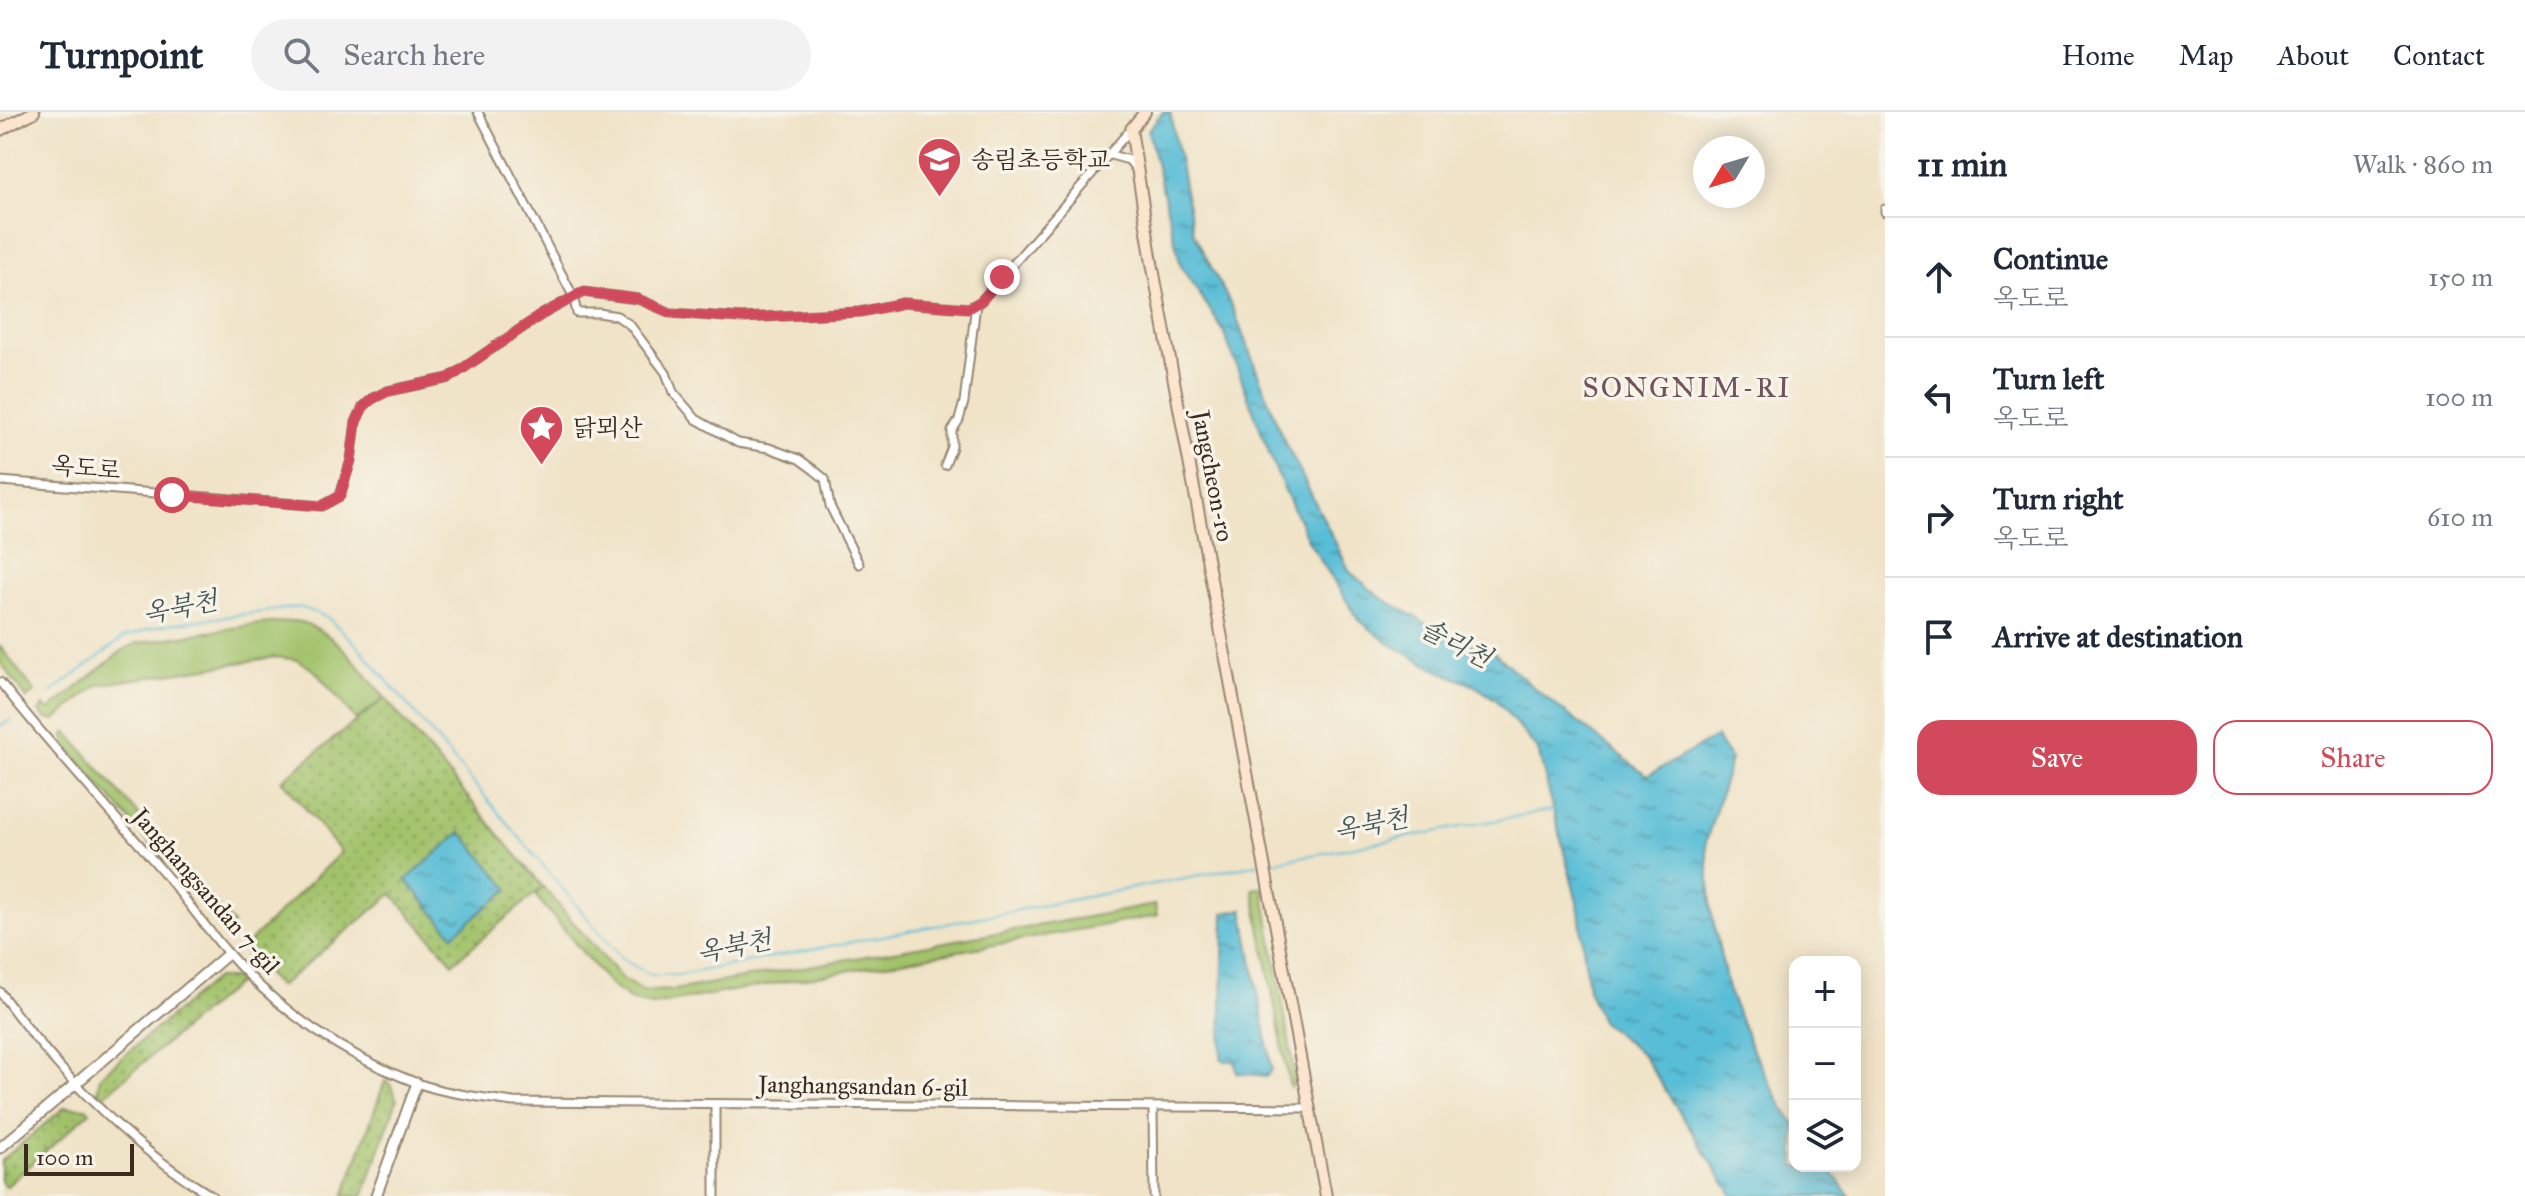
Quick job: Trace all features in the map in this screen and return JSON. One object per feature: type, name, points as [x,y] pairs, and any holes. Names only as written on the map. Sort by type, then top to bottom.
[{"type":"main road","points":[[0,130],[34,112]]},
{"type":"main road","points":[[1131,129],[1144,114]]},
{"type":"main road","name":"Jangcheon-ro","points":[[1131,129],[1154,279],[1310,1108]]},
{"type":"main road","points":[[1310,1108],[1326,1196]]},
{"type":"street","points":[[478,112],[573,296],[577,313],[617,316],[630,325],[666,373],[683,405],[696,419],[738,443],[769,448],[799,459],[825,479],[830,506],[859,564]]},
{"type":"street","points":[[573,296],[583,292],[638,299],[671,313],[741,318],[860,312],[903,303],[969,308],[976,304],[1131,129]]},
{"type":"street","points":[[1107,154],[1129,160],[1137,170]]},
{"type":"street","name":"옥도로","points":[[0,481],[322,506],[340,496],[351,460],[356,422],[363,407],[372,399],[388,391],[449,378],[573,296]]},
{"type":"street","points":[[945,465],[952,447],[952,431],[964,402],[976,304]]},
{"type":"street","name":"Janghangsandan 7-gil","points":[[0,682],[162,871],[228,954],[300,1020],[348,1051],[417,1083]]},
{"type":"street","points":[[0,1148],[228,954]]},
{"type":"street","points":[[0,992],[32,1037],[74,1083],[151,1153],[212,1196]]},
{"type":"street","points":[[376,1196],[417,1083]]},
{"type":"street","name":"Janghangsandan 6-gil","points":[[417,1083],[444,1091],[513,1102],[1310,1108]]},
{"type":"street","points":[[715,1104],[715,1196]]},
{"type":"street","points":[[1153,1109],[1154,1196]]},
{"type":"green space","points":[[297,621],[336,641],[385,698],[356,720],[316,672],[298,660],[276,657],[98,685],[55,720],[46,719],[39,711],[44,706],[49,710],[124,649],[138,643]]},
{"type":"green space","points":[[0,646],[35,692],[27,698],[0,662]]},
{"type":"green space","points":[[385,698],[543,887],[453,963],[392,894],[279,987],[242,949],[341,852],[282,780]]},
{"type":"green space","points":[[67,732],[233,924],[228,928],[222,927],[64,744]]},
{"type":"green space","points":[[543,887],[621,978],[643,991],[674,990],[1155,905],[1157,916],[653,1005],[632,1001],[609,984],[535,895]]},
{"type":"green space","points":[[1263,887],[1296,1081],[1290,1088],[1253,889]]},
{"type":"green space","points":[[216,978],[236,978],[239,982],[101,1098],[97,1095],[100,1076]]},
{"type":"green space","points":[[385,1081],[390,1084],[397,1100],[363,1196],[344,1196]]},
{"type":"green space","points":[[65,1107],[86,1108],[90,1112],[6,1187],[1,1181],[1,1161]]},
{"type":"water","name":"솔리천","points":[[1163,112],[1170,112],[1193,232],[1233,309],[1282,436],[1350,572],[1380,597],[1452,638],[1492,651],[1539,692],[1647,776],[1716,737],[1731,759],[1706,842],[1712,915],[1728,989],[1753,1051],[1789,1116],[1789,1172],[1832,1172],[1850,1196],[1733,1196],[1643,1055],[1601,1021],[1588,989],[1579,910],[1538,750],[1496,700],[1475,686],[1435,669],[1388,643],[1359,620],[1309,542],[1276,471],[1223,330],[1181,266],[1148,130]]},
{"type":"water","points":[[461,832],[509,889],[453,935],[406,880]]},
{"type":"water","points":[[1243,909],[1272,1070],[1266,1076],[1237,1073],[1235,1061],[1221,1058],[1224,913]]},
{"type":"waterway","name":"옥북천","points":[[51,693],[123,638],[162,625],[300,607],[327,617],[357,645],[622,959],[650,975],[679,975],[1258,864]]},
{"type":"waterway","points":[[0,726],[12,720]]},
{"type":"waterway","name":"옥북천","points":[[1268,863],[1557,809]]},
{"type":"place","name":"송림초등학교","points":[[940,199]]},
{"type":"place","name":"닭뫼산","points":[[542,467]]},
{"type":"district","name":"SONGNIM-RI","points":[[1687,387]]},
{"type":"route","points":[[172,495],[322,506],[336,500],[346,483],[356,422],[363,407],[372,399],[388,391],[449,378],[541,315],[583,292],[638,299],[671,313],[741,318],[860,312],[903,303],[969,308],[981,301],[1002,277]]}]
